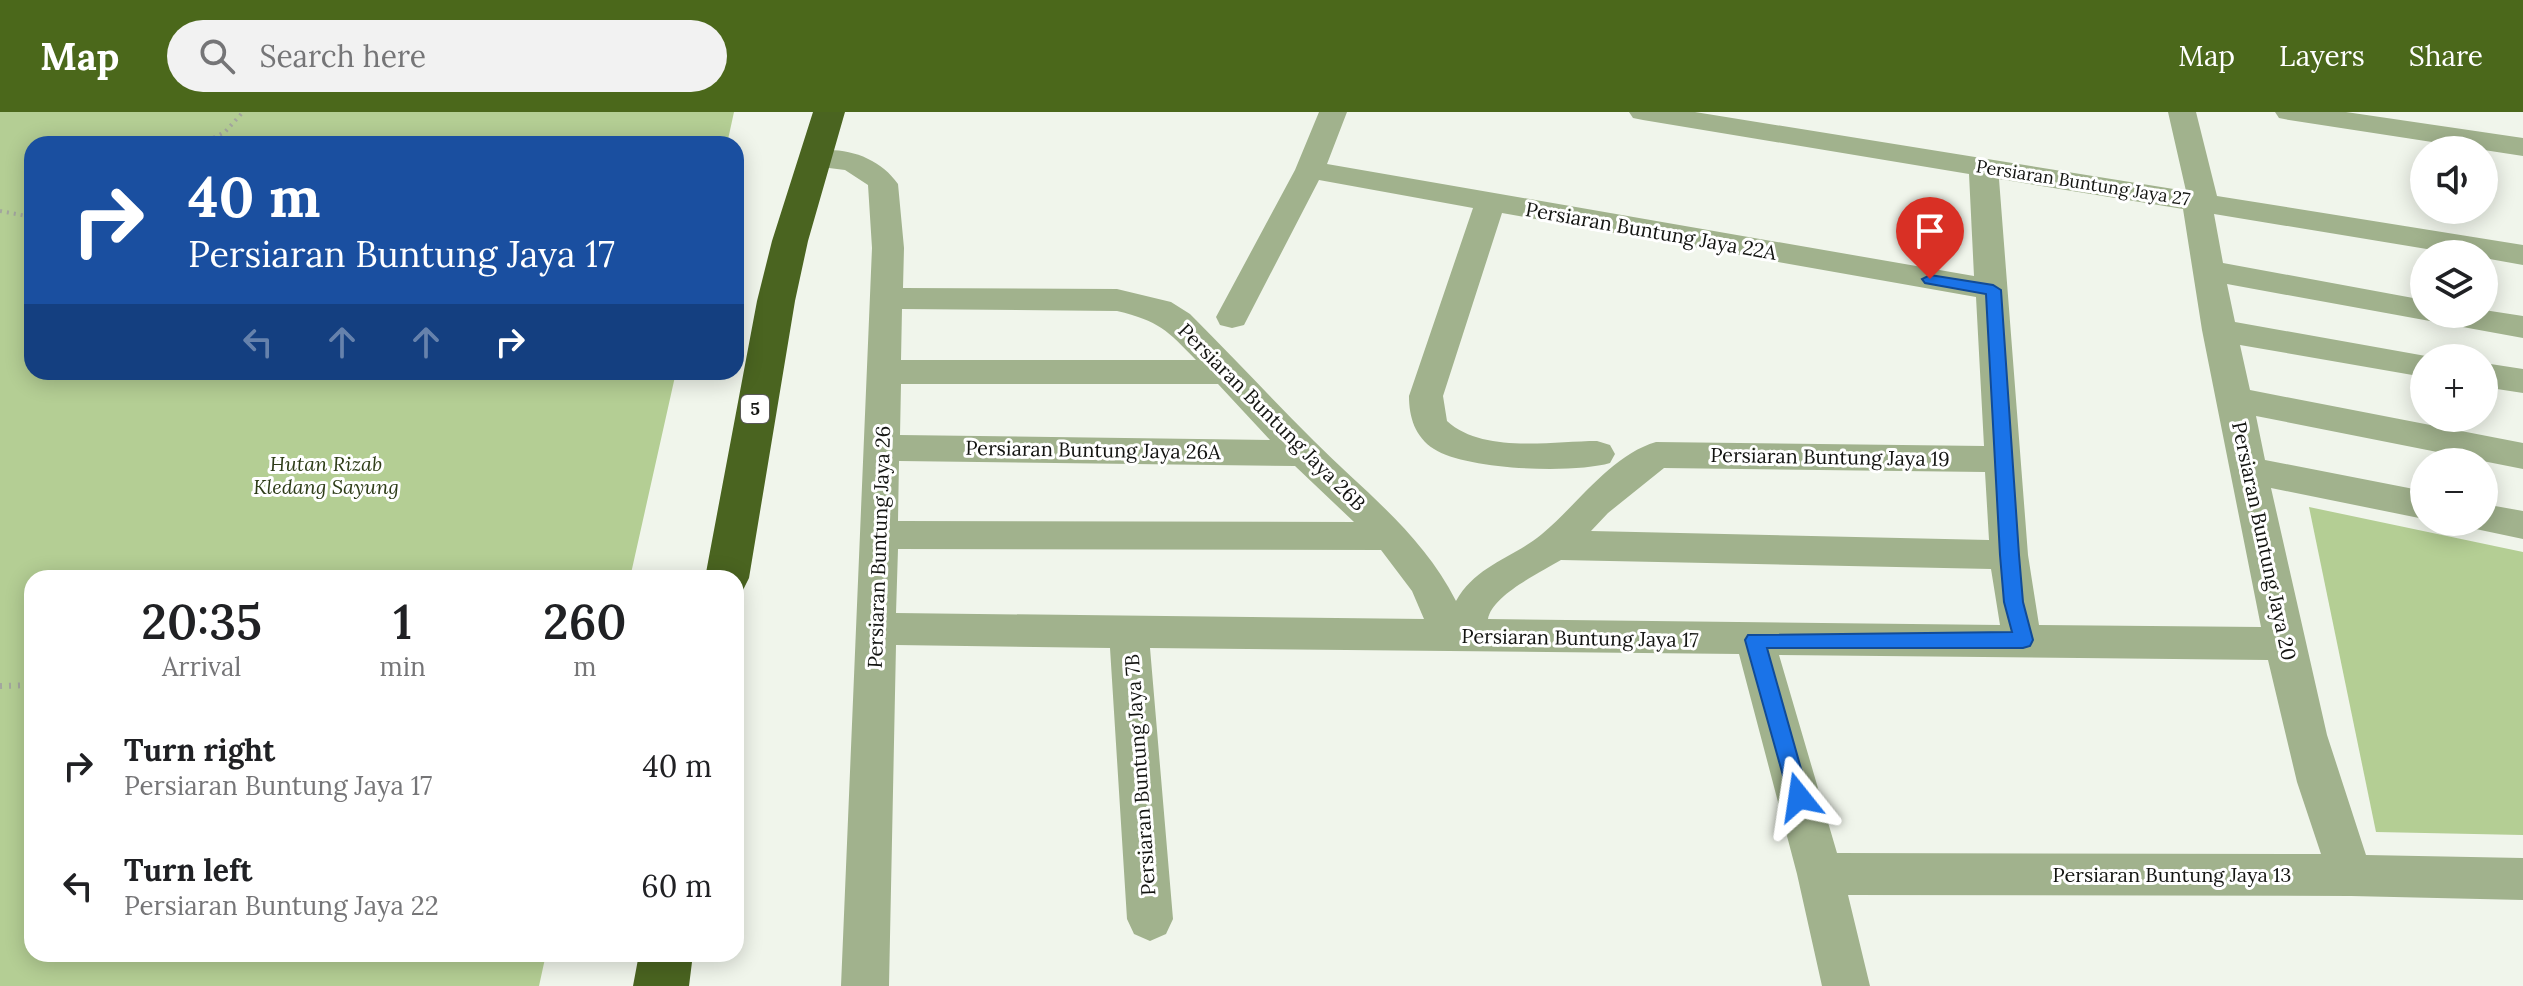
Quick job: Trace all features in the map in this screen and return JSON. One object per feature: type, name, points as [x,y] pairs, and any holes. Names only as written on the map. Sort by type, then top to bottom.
[{"type":"highway","name":"5","points":[[728,570],[776,301],[790,241],[829,112]]},
{"type":"highway","points":[[661,986],[665,962]]},
{"type":"street","points":[[1232,317],[1310,170],[1333,112]]},
{"type":"street","name":"Persiaran Buntung Jaya 27","points":[[1643,112],[1705,117],[1983,167],[2523,255]]},
{"type":"street","name":"Persiaran Buntung Jaya 20","points":[[2182,112],[2200,202],[2207,270],[2218,330],[2250,470],[2284,644],[2311,753],[2335,835],[2351,875]]},
{"type":"street","points":[[2289,112],[2378,119],[2523,147]]},
{"type":"street","name":"Persiaran Buntung Jaya 26","points":[[815,159],[857,163],[878,176],[883,184],[888,248],[865,986]]},
{"type":"street","points":[[1983,167],[2009,555],[2014,602],[2023,640]]},
{"type":"street","name":"Persiaran Buntung Jaya 22A","points":[[1310,170],[1993,290]]},
{"type":"street","points":[[1490,202],[1426,396],[1426,417],[1436,434],[1458,447],[1484,452],[1597,454]]},
{"type":"street","points":[[2207,270],[2410,308]]},
{"type":"street","name":"Persiaran Buntung Jaya 26B","points":[[887,298],[1117,300],[1159,310],[1178,322],[1304,453],[1391,536],[1459,636]]},
{"type":"street","points":[[2498,323],[2523,327]]},
{"type":"street","points":[[2218,330],[2410,363]]},
{"type":"street","points":[[886,372],[1229,372]]},
{"type":"street","points":[[2498,377],[2523,381]]},
{"type":"street","points":[[2233,399],[2523,456]]},
{"type":"street","name":"Persiaran Buntung Jaya 26A","points":[[882,448],[1304,453]]},
{"type":"street","name":"Persiaran Buntung Jaya 19","points":[[1555,545],[1595,503],[1656,455],[2003,459]]},
{"type":"street","points":[[2250,470],[2410,502]]},
{"type":"street","points":[[2498,521],[2523,525]]},
{"type":"street","points":[[879,535],[1391,536]]},
{"type":"street","points":[[1459,636],[1476,601],[1497,580],[1555,545],[2009,555]]},
{"type":"street","name":"Persiaran Buntung Jaya 17","points":[[875,629],[2284,644]]},
{"type":"street","name":"Persiaran Buntung Jaya 7B","points":[[1129,631],[1150,919]]},
{"type":"street","points":[[1755,640],[1820,874],[1846,986]]},
{"type":"street","name":"Persiaran Buntung Jaya 13","points":[[1820,874],[2351,875],[2523,879]]},
{"type":"path","points":[[218,136],[240,119],[243,112]]},
{"type":"path","points":[[0,211],[24,216]]},
{"type":"path","points":[[0,686],[24,685]]},
{"type":"green space","name":"Hutan Rizab Kledang Sayung","points":[[0,112],[734,112],[729,136],[24,136],[24,380],[674,380],[632,570],[24,570],[24,962],[544,962],[539,986],[0,986]]},
{"type":"green space","points":[[2309,507],[2410,528],[2410,536],[2447,536],[2523,552],[2523,835],[2376,832]]},
{"type":"route","points":[[1799,797],[1755,640],[2023,640],[2014,602],[2009,555],[1993,290],[1930,279]]}]
